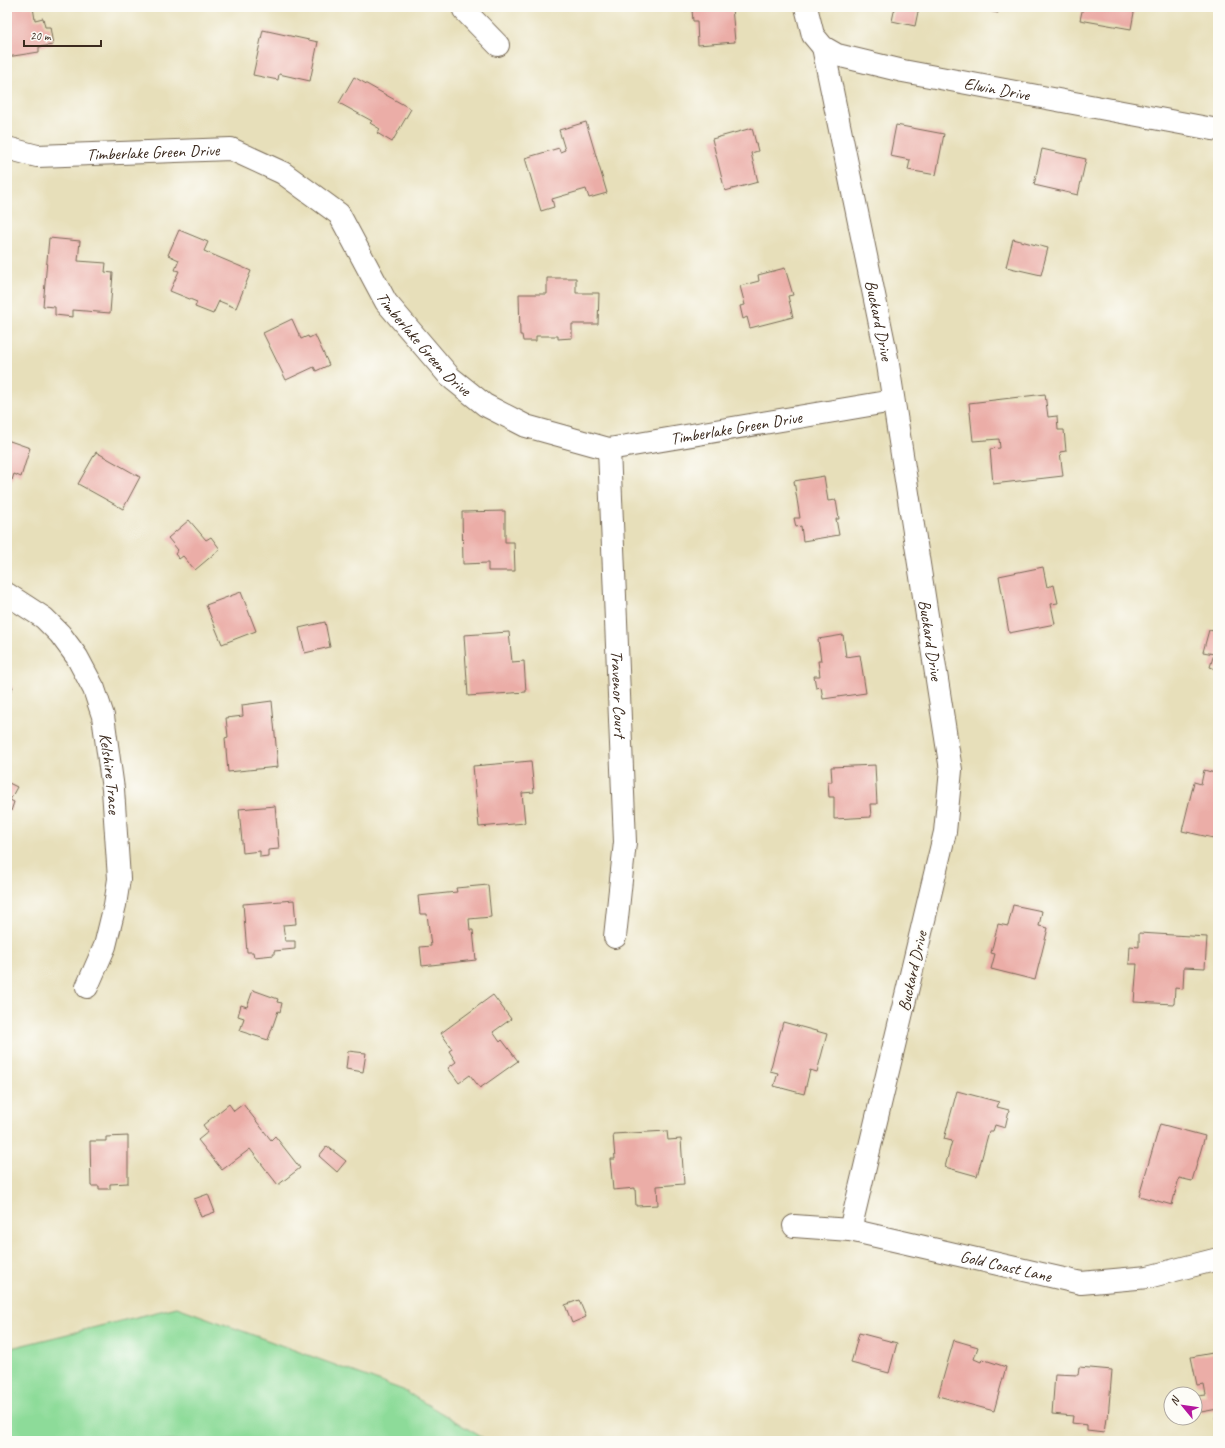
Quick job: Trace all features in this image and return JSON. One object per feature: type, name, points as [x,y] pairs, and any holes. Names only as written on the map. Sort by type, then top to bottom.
[{"type":"street","points":[[463,7],[498,45]]},
{"type":"street","name":"Elwin Drive","points":[[806,7],[813,35],[823,47],[837,56],[903,71],[1218,130]]},
{"type":"street","name":"Buckard Drive","points":[[823,47],[887,358],[950,770],[945,832],[850,1230]]},
{"type":"street","name":"Timberlake Green Drive","points":[[7,148],[37,156],[231,149],[283,173],[339,214],[386,302],[450,377],[485,405],[526,426],[609,449],[893,401]]},
{"type":"street","name":"Travenor Court","points":[[609,449],[625,842],[615,938]]},
{"type":"street","name":"Kelshire Trace","points":[[7,594],[44,618],[60,634],[78,657],[94,689],[103,716],[113,789],[119,879],[115,905],[105,946],[87,986]]},
{"type":"street","name":"Gold Coast Lane","points":[[794,1226],[850,1230],[1081,1283],[1148,1277],[1218,1259]]},
{"type":"green space","points":[[177,1307],[403,1390],[488,1441],[7,1441],[7,1349]]},
{"type":"building","points":[[7,7],[33,7],[35,20],[43,18],[45,27],[50,27],[53,45],[39,47],[39,52],[7,57]]},
{"type":"building","points":[[682,7],[732,7],[735,42],[698,45],[697,21],[693,21],[692,10],[682,11]]},
{"type":"building","points":[[895,7],[919,7],[915,26],[892,21]]},
{"type":"building","points":[[970,7],[999,7],[998,13]]},
{"type":"building","points":[[1083,7],[1135,7],[1131,29],[1080,20]]},
{"type":"building","points":[[263,30],[318,42],[310,81],[279,74],[278,80],[253,75]]},
{"type":"building","points":[[354,77],[411,109],[392,142],[377,133],[380,129],[370,123],[372,121],[339,103]]},
{"type":"building","points":[[586,122],[607,193],[589,198],[586,189],[552,199],[554,207],[541,211],[525,158],[559,148],[560,152],[565,150],[559,130]]},
{"type":"building","points":[[896,125],[944,134],[936,175],[908,170],[910,160],[890,156]]},
{"type":"building","points":[[752,128],[758,151],[751,153],[758,182],[725,191],[712,139]]},
{"type":"building","points":[[1042,149],[1086,159],[1078,195],[1034,185]]},
{"type":"building","points":[[179,230],[208,242],[204,251],[251,271],[236,308],[219,301],[213,314],[195,307],[197,302],[170,291],[179,271],[175,270],[179,260],[168,255]]},
{"type":"building","points":[[49,238],[80,241],[78,261],[106,263],[105,272],[113,273],[110,313],[73,310],[73,317],[55,315],[55,307],[43,306]]},
{"type":"building","points":[[1013,239],[1048,248],[1041,275],[1006,267]]},
{"type":"building","points":[[785,268],[793,295],[788,296],[793,317],[750,328],[747,317],[743,319],[740,306],[745,305],[740,286],[759,281],[758,275]]},
{"type":"building","points":[[547,278],[576,278],[576,293],[599,293],[598,324],[572,324],[572,338],[558,339],[558,336],[536,336],[536,341],[523,341],[522,335],[520,335],[519,294],[547,294]]},
{"type":"building","points":[[292,319],[301,339],[308,336],[309,338],[315,335],[329,365],[316,371],[314,367],[286,380],[263,333]]},
{"type":"building","points":[[1045,394],[1048,417],[1057,416],[1058,430],[1064,430],[1066,451],[1060,452],[1063,476],[993,484],[990,449],[1000,448],[999,439],[973,441],[969,403]]},
{"type":"building","points":[[7,440],[30,448],[21,477],[14,474],[12,480],[7,478]]},
{"type":"building","points":[[96,452],[140,477],[123,509],[78,484]]},
{"type":"building","points":[[824,476],[828,501],[836,500],[839,519],[836,519],[839,535],[803,541],[801,526],[796,527],[794,518],[800,518],[794,481]]},
{"type":"building","points":[[505,511],[505,542],[514,542],[515,571],[488,571],[488,563],[463,564],[462,512]]},
{"type":"building","points":[[189,520],[206,540],[211,537],[220,549],[195,570],[183,556],[179,559],[175,554],[178,550],[168,538]]},
{"type":"building","points":[[1043,567],[1047,587],[1054,585],[1058,603],[1051,604],[1055,624],[1009,633],[999,576]]},
{"type":"building","points":[[241,592],[256,631],[222,644],[206,605]]},
{"type":"building","points":[[325,622],[330,647],[305,653],[299,628]]},
{"type":"building","points":[[1209,630],[1218,632],[1218,670],[1210,667],[1214,654],[1203,652]]},
{"type":"building","points":[[509,632],[512,662],[524,661],[526,692],[468,696],[464,635]]},
{"type":"building","points":[[843,635],[846,657],[860,655],[866,693],[823,699],[821,687],[816,688],[814,676],[820,676],[818,661],[821,661],[818,639]]},
{"type":"building","points":[[7,684],[13,687],[7,697]]},
{"type":"building","points":[[272,701],[278,767],[228,772],[225,738],[228,737],[226,718],[243,716],[242,705]]},
{"type":"building","points":[[531,761],[534,792],[522,793],[525,823],[479,827],[473,766]]},
{"type":"building","points":[[875,765],[877,804],[870,804],[871,817],[834,819],[834,797],[829,797],[828,782],[832,782],[831,767]]},
{"type":"building","points":[[1204,770],[1218,774],[1218,839],[1182,831],[1194,782],[1201,784]]},
{"type":"building","points":[[7,782],[17,787],[10,800],[14,802],[11,811],[7,809]]},
{"type":"building","points":[[275,806],[279,849],[268,850],[268,856],[260,857],[260,851],[243,853],[239,809]]},
{"type":"building","points":[[488,885],[491,917],[469,919],[470,930],[473,930],[476,960],[422,966],[420,947],[431,946],[427,914],[420,914],[418,896],[457,892],[456,888]]},
{"type":"building","points":[[294,900],[296,924],[283,925],[285,941],[295,941],[295,949],[274,951],[274,955],[254,957],[253,952],[247,952],[243,904]]},
{"type":"building","points":[[1013,905],[1042,911],[1039,926],[1048,928],[1035,980],[991,969],[995,954],[991,953],[998,924],[1008,926]]},
{"type":"building","points":[[1139,933],[1207,937],[1205,968],[1184,967],[1183,989],[1175,988],[1174,1004],[1134,1002],[1137,964],[1129,964],[1130,946],[1139,947]]},
{"type":"building","points":[[253,990],[278,999],[277,1002],[282,1003],[280,1012],[278,1011],[268,1040],[240,1031],[244,1018],[238,1016],[241,1005],[247,1007]]},
{"type":"building","points":[[493,995],[511,1019],[493,1032],[500,1042],[502,1040],[518,1061],[480,1088],[470,1075],[459,1083],[448,1068],[456,1062],[449,1051],[452,1049],[441,1033]]},
{"type":"building","points":[[783,1022],[827,1034],[817,1072],[810,1070],[804,1094],[774,1086],[778,1073],[770,1071]]},
{"type":"building","points":[[348,1051],[366,1053],[363,1072],[346,1069]]},
{"type":"building","points":[[957,1091],[999,1102],[997,1107],[1009,1110],[1005,1128],[995,1125],[993,1131],[989,1131],[977,1176],[945,1167],[952,1141],[944,1139]]},
{"type":"building","points":[[229,1104],[234,1111],[243,1104],[271,1140],[275,1136],[300,1168],[278,1185],[250,1149],[222,1170],[198,1140],[208,1132],[203,1125]]},
{"type":"building","points":[[1160,1124],[1205,1136],[1192,1181],[1179,1178],[1172,1205],[1139,1196]]},
{"type":"building","points":[[667,1131],[668,1140],[681,1139],[684,1184],[657,1186],[658,1205],[636,1206],[635,1188],[613,1190],[610,1159],[615,1159],[613,1134]]},
{"type":"building","points":[[128,1136],[128,1183],[110,1184],[110,1189],[99,1189],[99,1186],[91,1186],[90,1141],[106,1141],[106,1137]]},
{"type":"building","points":[[327,1146],[346,1161],[337,1172],[319,1156]]},
{"type":"building","points":[[208,1194],[215,1212],[201,1217],[194,1199]]},
{"type":"building","points":[[579,1300],[586,1317],[572,1323],[565,1305]]},
{"type":"building","points":[[859,1333],[897,1343],[889,1373],[851,1363]]},
{"type":"building","points":[[954,1340],[978,1347],[974,1359],[981,1362],[982,1359],[1006,1367],[994,1411],[938,1396]]},
{"type":"building","points":[[1218,1352],[1218,1409],[1203,1412],[1203,1395],[1206,1395],[1204,1384],[1197,1385],[1191,1357]]},
{"type":"building","points":[[1079,1367],[1112,1370],[1108,1418],[1106,1418],[1104,1433],[1087,1431],[1087,1425],[1072,1423],[1073,1416],[1052,1414],[1055,1374],[1078,1375]]},
{"type":"building","points":[[1218,1416],[1218,1426],[1217,1426],[1215,1417]]}]
